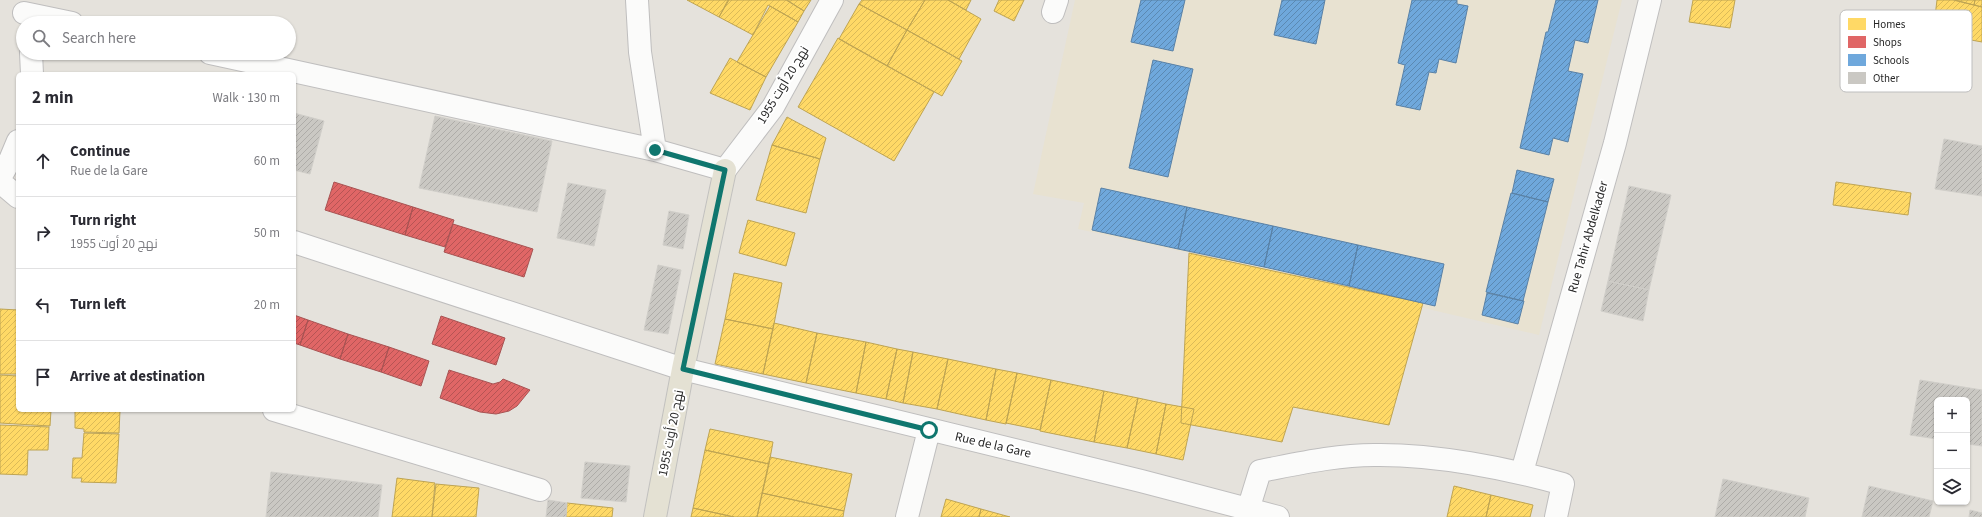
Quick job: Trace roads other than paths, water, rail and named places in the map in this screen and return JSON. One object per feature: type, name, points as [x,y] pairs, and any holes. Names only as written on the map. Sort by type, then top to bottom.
[{"type":"main road","name":"نهج 20 أوت 1955","points":[[655,517],[683,369],[725,170]]},
{"type":"street","points":[[637,0],[640,52],[655,150]]},
{"type":"street","name":"نهج 20 أوت 1955","points":[[725,170],[772,108],[832,0]]},
{"type":"street","name":"Rue Tahir Abdelkader","points":[[1522,472],[1615,143],[1650,0]]},
{"type":"street","points":[[21,12],[40,16]]},
{"type":"street","points":[[31,60],[32,72]]},
{"type":"street","points":[[242,60],[655,150],[725,170]]},
{"type":"street","points":[[0,182],[16,195]]},
{"type":"street","name":"Rue de la Gare","points":[[296,243],[683,369],[929,430],[1140,480],[1278,517]]},
{"type":"street","points":[[281,412],[540,490]]},
{"type":"street","points":[[907,517],[929,430]]},
{"type":"street","points":[[1248,510],[1260,471],[1329,459],[1373,455],[1415,456],[1522,472],[1563,484],[1556,517]]}]
